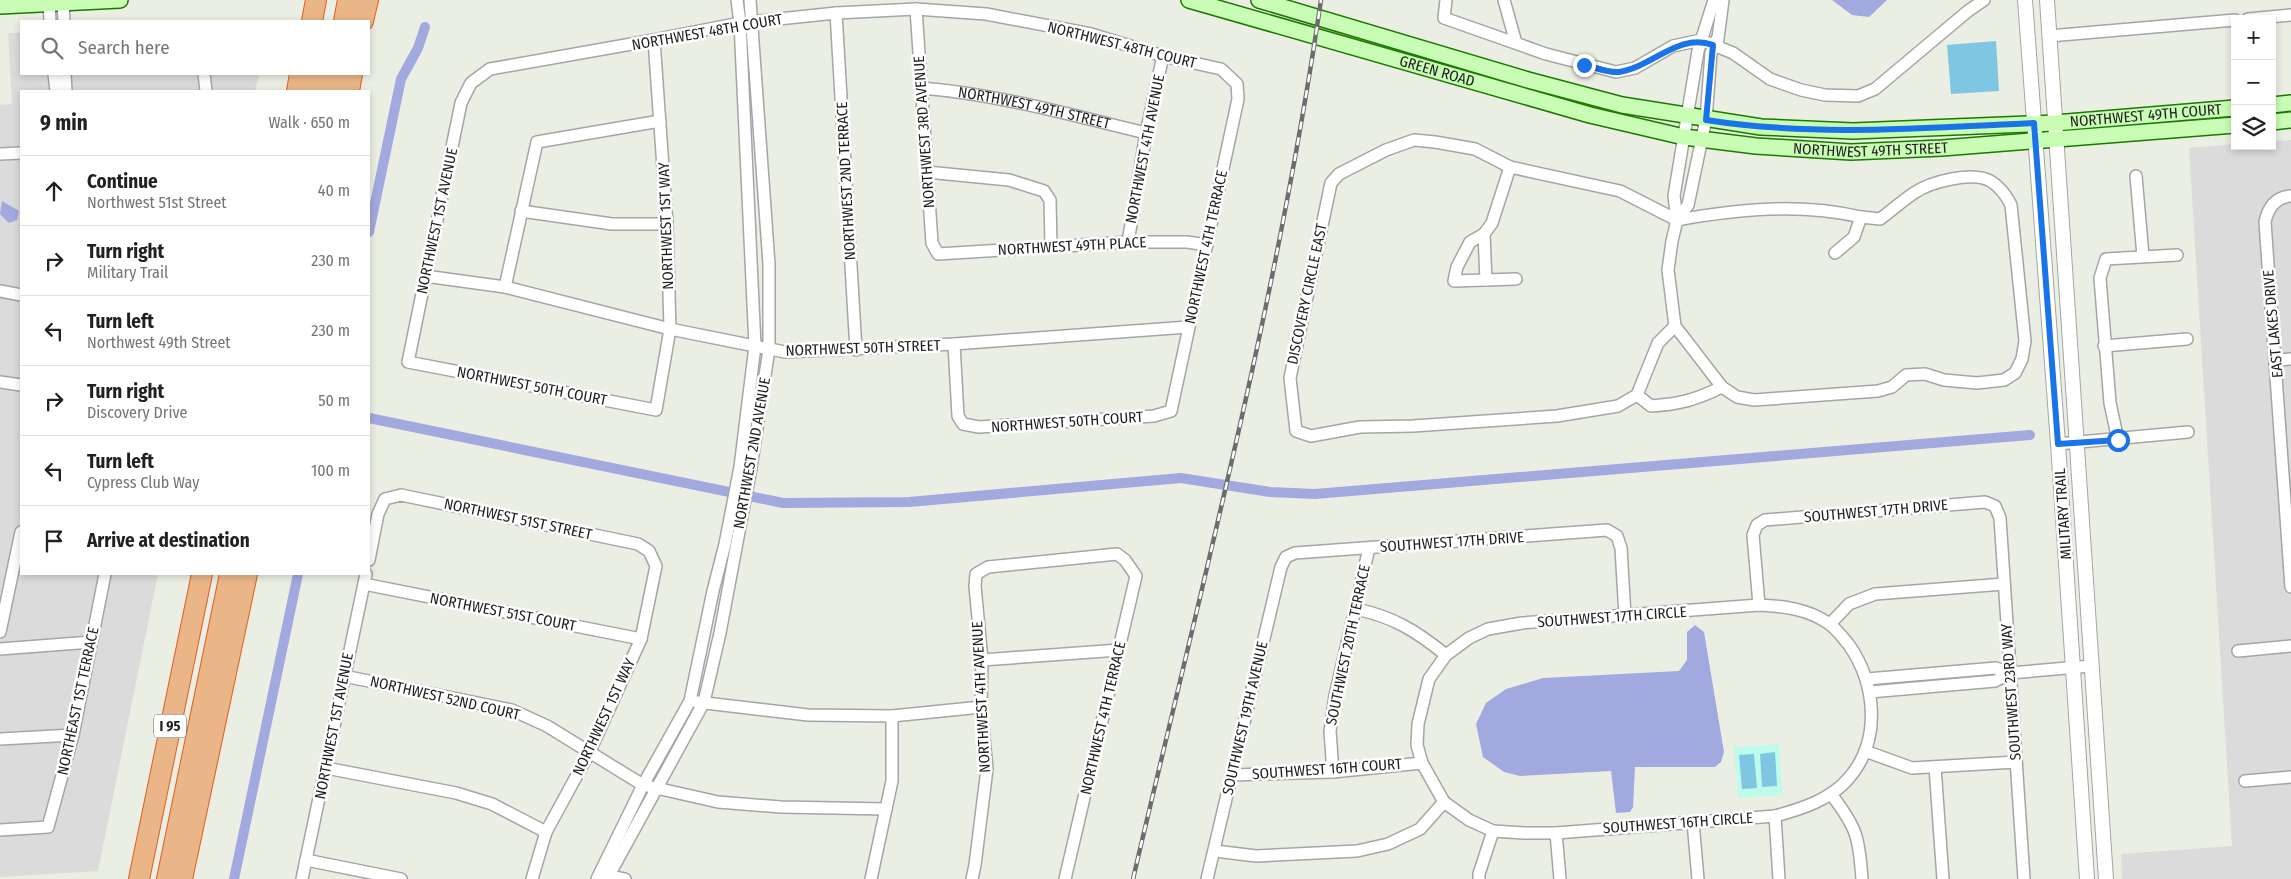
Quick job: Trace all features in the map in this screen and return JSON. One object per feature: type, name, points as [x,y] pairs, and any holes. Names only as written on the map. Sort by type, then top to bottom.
[{"type":"highway","points":[[312,20],[316,0]]},
{"type":"highway","points":[[326,20],[330,0]]},
{"type":"highway","points":[[344,20],[348,0]]},
{"type":"highway","points":[[363,20],[368,0]]},
{"type":"highway","points":[[297,90],[300,75]]},
{"type":"highway","points":[[311,90],[315,75]]},
{"type":"highway","points":[[330,90],[334,75]]},
{"type":"highway","points":[[349,90],[352,75]]},
{"type":"highway","name":"I 95","points":[[139,879],[202,575]]},
{"type":"highway","points":[[151,879],[214,575]]},
{"type":"highway","points":[[167,879],[230,575]]},
{"type":"highway","points":[[182,879],[247,575]]},
{"type":"main road","points":[[0,6],[120,0]]},
{"type":"main road","name":"GREEN ROAD","points":[[1189,0],[1580,112],[1684,137]]},
{"type":"main road","name":"GREEN ROAD","points":[[1259,0],[1528,80],[1622,105],[1688,117]]},
{"type":"main road","points":[[2276,105],[2291,103]]},
{"type":"main road","name":"NORTHWEST 49TH COURT","points":[[2056,123],[2231,108]]},
{"type":"main road","name":"NORTHWEST 49TH STREET","points":[[1688,117],[1761,127],[1853,131],[2056,123]]},
{"type":"main road","points":[[2276,122],[2291,120]]},
{"type":"main road","name":"NORTHWEST 49TH COURT","points":[[2057,140],[2231,125]]},
{"type":"main road","name":"NORTHWEST 49TH STREET","points":[[1684,137],[1756,146],[1851,152],[2057,140]]},
{"type":"street","name":"NORTHWEST 2ND AVENUE","points":[[603,876],[658,789],[704,702],[720,633],[742,516],[755,346],[740,23],[737,0]]},
{"type":"street","name":"NORTHWEST 2ND AVENUE","points":[[603,876],[643,786],[690,701],[731,510],[744,475],[769,349],[769,264],[750,0]]},
{"type":"street","points":[[1446,0],[1444,18],[1553,56],[1616,72],[1635,68],[1673,46],[1701,40],[1716,43],[1770,79],[1801,90],[1825,95],[1858,96],[1875,89],[1968,11],[1984,0]]},
{"type":"street","points":[[1504,0],[1516,43]]},
{"type":"street","points":[[1677,220],[1754,208],[1789,207],[1880,220],[1915,192],[1938,181],[1964,177],[1990,180],[2004,192],[2011,205],[2023,318],[2022,359],[2015,373],[2004,380],[1977,382],[1944,380],[1924,374],[1906,375],[1892,387],[1878,392],[1754,400],[1737,397],[1722,387],[1675,326],[1668,270],[1677,220],[1674,196],[1684,137],[1701,40],[1714,0]]},
{"type":"street","points":[[1677,220],[1688,205],[1700,139],[1706,120],[1710,80],[1723,0]]},
{"type":"street","name":"MILITARY TRAIL","points":[[2025,0],[2058,444],[2087,879]]},
{"type":"street","name":"MILITARY TRAIL","points":[[2047,0],[2075,443],[2106,879]]},
{"type":"street","points":[[50,20],[56,4]]},
{"type":"street","points":[[56,4],[64,20]]},
{"type":"street","name":"NORTHWEST 48TH COURT","points":[[471,83],[490,69],[740,23],[836,13],[916,9],[986,14],[1091,34],[1163,56],[1221,69],[1237,84]]},
{"type":"street","name":"NORTHWEST 3RD AVENUE","points":[[916,9],[932,243],[938,254]]},
{"type":"street","name":"NORTHWEST 2ND TERRACE","points":[[836,13],[856,350]]},
{"type":"street","points":[[2276,16],[2291,15]]},
{"type":"street","points":[[2049,36],[2231,20]]},
{"type":"street","name":"NORTHWEST 1ST WAY","points":[[654,40],[667,224],[670,328],[656,410]]},
{"type":"street","name":"NORTHWEST 4TH AVENUE","points":[[1128,242],[1146,133],[1163,56]]},
{"type":"street","points":[[54,75],[56,90]]},
{"type":"street","points":[[65,75],[66,90]]},
{"type":"street","points":[[204,75],[206,90]]},
{"type":"street","name":"NORTHWEST 1ST AVENUE","points":[[408,362],[462,103],[471,83]]},
{"type":"street","name":"NORTHWEST 4TH TERRACE","points":[[1171,411],[1238,99],[1237,84]]},
{"type":"street","name":"NORTHWEST 49TH STREET","points":[[921,88],[995,97],[1146,133]]},
{"type":"street","points":[[505,287],[537,142],[660,120]]},
{"type":"street","name":"DISCOVERY CIRCLE EAST","points":[[1637,395],[1618,406],[1557,416],[1360,428],[1311,436],[1296,431],[1290,378],[1331,184],[1339,174],[1362,161],[1414,140],[1475,149],[1510,167],[1620,191],[1677,220]]},
{"type":"street","points":[[0,154],[20,153]]},
{"type":"street","points":[[1510,167],[1492,223],[1484,234],[1470,242],[1457,267],[1454,282],[1516,278]]},
{"type":"street","points":[[927,172],[1009,180],[1044,191],[1050,200],[1051,247]]},
{"type":"street","points":[[2136,176],[2143,256]]},
{"type":"street","name":"EAST LAKES DRIVE","points":[[2291,196],[2274,203],[2268,210],[2265,222],[2291,587]]},
{"type":"street","points":[[521,211],[612,224],[667,224]]},
{"type":"street","points":[[1835,253],[1854,236],[1861,217]]},
{"type":"street","points":[[1484,234],[1486,280]]},
{"type":"street","name":"NORTHWEST 49TH PLACE","points":[[938,254],[1128,242],[1187,242],[1207,245]]},
{"type":"street","points":[[2118,440],[2110,403],[2100,278],[2106,260],[2178,255]]},
{"type":"street","name":"NORTHWEST 50TH STREET","points":[[425,276],[505,287],[670,328],[785,352],[954,344],[1188,327]]},
{"type":"street","points":[[0,291],[20,295]]},
{"type":"street","points":[[1675,326],[1658,343],[1637,395],[1651,406],[1696,400],[1722,387]]},
{"type":"street","points":[[2104,346],[2187,339]]},
{"type":"street","name":"NORTHWEST 50TH COURT","points":[[954,344],[958,416],[963,424],[979,427],[1154,416],[1171,411]]},
{"type":"street","points":[[2276,360],[2291,359]]},
{"type":"street","name":"NORTHWEST 50TH COURT","points":[[408,362],[656,410]]},
{"type":"street","points":[[0,382],[20,385]]},
{"type":"street","points":[[2058,444],[2118,440],[2188,432]]},
{"type":"street","name":"NORTHWEST 51ST STREET","points":[[370,555],[378,514],[385,499],[401,495],[638,544],[649,551]]},
{"type":"street","name":"SOUTHWEST 17TH DRIVE","points":[[1759,605],[1753,534],[1757,526],[1765,520],[1986,502],[1995,506]]},
{"type":"street","name":"SOUTHWEST 23RD WAY","points":[[1995,506],[2000,518],[2024,879]]},
{"type":"street","name":"SOUTHWEST 17TH DRIVE","points":[[1286,557],[1295,553],[1607,530],[1617,536],[1621,548],[1625,616]]},
{"type":"street","points":[[0,632],[20,537]]},
{"type":"street","name":"SOUTHWEST 20TH TERRACE","points":[[1333,772],[1330,731],[1369,548]]},
{"type":"street","name":"NORTHWEST 1ST WAY","points":[[532,879],[546,832],[589,753],[641,639],[656,566],[649,551]]},
{"type":"street","name":"NORTHWEST 4TH TERRACE","points":[[976,574],[988,566],[1117,554],[1125,560],[1136,576],[1065,879]]},
{"type":"street","name":"SOUTHWEST 19TH AVENUE","points":[[1207,879],[1281,567],[1286,557]]},
{"type":"street","name":"NORTHWEST 4TH AVENUE","points":[[972,879],[987,770],[981,706],[982,660],[975,586],[976,574]]},
{"type":"street","name":"NORTHEAST 1ST TERRACE","points":[[0,830],[48,827],[73,734],[105,575]]},
{"type":"street","name":"NORTHWEST 1ST AVENUE","points":[[302,879],[365,579]]},
{"type":"street","name":"NORTHWEST 51ST COURT","points":[[365,579],[641,639]]},
{"type":"street","points":[[1830,624],[1849,604],[1875,594],[2004,584]]},
{"type":"street","name":"SOUTHWEST 17TH CIRCLE","points":[[1422,763],[1417,745],[1418,724],[1429,679],[1446,654],[1469,638],[1488,629],[1522,623],[1759,605],[1786,607],[1815,615],[1830,624],[1859,659],[1867,679]]},
{"type":"street","points":[[1356,609],[1382,614],[1408,626],[1446,654]]},
{"type":"street","points":[[0,649],[92,642]]},
{"type":"street","points":[[2238,651],[2291,646]]},
{"type":"street","points":[[982,660],[1119,650]]},
{"type":"street","points":[[1870,692],[1996,681],[2010,673],[2091,666]]},
{"type":"street","points":[[1867,679],[1996,668],[2010,673]]},
{"type":"street","name":"NORTHWEST 52ND COURT","points":[[344,676],[512,710],[547,726],[643,786],[718,802],[781,807],[886,809]]},
{"type":"street","name":"SOUTHWEST 16TH CIRCLE","points":[[1422,763],[1444,802],[1469,820],[1493,831],[1556,833],[1775,816],[1803,808],[1831,794],[1849,779],[1865,751],[1872,728],[1870,692],[1867,679]]},
{"type":"street","points":[[690,701],[808,715],[892,716],[981,706]]},
{"type":"street","points":[[871,879],[892,781],[892,716]]},
{"type":"street","points":[[0,739],[73,734]]},
{"type":"street","points":[[1865,751],[1912,768],[2016,762]]},
{"type":"street","name":"SOUTHWEST 16TH COURT","points":[[1231,775],[1333,772],[1422,763]]},
{"type":"street","points":[[1935,767],[1943,879]]},
{"type":"street","points":[[326,768],[456,793],[492,804],[546,832]]},
{"type":"street","points":[[2245,781],[2291,777]]},
{"type":"street","points":[[1831,794],[1847,815],[1857,835],[1862,879]]},
{"type":"street","points":[[1215,851],[1256,856],[1357,851],[1388,844],[1420,829],[1444,802]]},
{"type":"street","points":[[1775,816],[1779,879]]},
{"type":"street","points":[[1693,822],[1698,879]]},
{"type":"street","points":[[1479,879],[1493,831]]},
{"type":"street","points":[[1556,833],[1560,879]]},
{"type":"street","points":[[306,860],[401,879]]},
{"type":"street","points":[[603,876],[625,879]]},
{"type":"shaded area","points":[[1832,0],[1887,0],[1869,17],[1852,15]]},
{"type":"shaded area","points":[[8,33],[20,33],[20,75],[259,75],[255,90],[20,90],[20,575],[158,575],[98,871],[0,877],[0,105],[12,104]]},
{"type":"shaded area","points":[[1996,41],[1999,91],[1951,94],[1947,45]]},
{"type":"shaded area","points":[[2291,140],[2291,879],[2122,879],[2121,854],[2232,846],[2189,148],[2231,144],[2231,150],[2276,150],[2276,141]]},
{"type":"shaded area","points":[[2,201],[19,211],[17,220],[9,223],[0,214]]},
{"type":"shaded area","points":[[1695,625],[1704,632],[1724,752],[1721,762],[1715,767],[1635,767],[1633,807],[1630,812],[1616,813],[1611,771],[1520,776],[1504,772],[1483,757],[1476,724],[1486,703],[1506,689],[1543,678],[1679,671],[1687,660],[1687,632]]},
{"type":"shaded area","points":[[1779,744],[1783,795],[1738,798],[1734,747]]},
{"type":"shaded area","points":[[1775,752],[1777,786],[1762,787],[1760,754]]},
{"type":"shaded area","points":[[1754,754],[1757,788],[1742,789],[1739,755]]},
{"type":"waterway","points":[[370,227],[401,79],[418,48],[425,27]]},
{"type":"waterway","points":[[370,418],[783,503],[909,502],[1181,478],[1270,492],[1315,494],[2030,435]]},
{"type":"waterway","points":[[234,879],[298,575]]},
{"type":"railway","points":[[1133,879],[1261,331],[1303,111],[1321,0]]},
{"type":"route","points":[[1584,65],[1616,72],[1635,68],[1673,46],[1685,45],[1701,40],[1713,45],[1709,64],[1710,80],[1706,120],[1761,127],[1853,131],[2034,123],[2058,444],[2118,440]]}]
